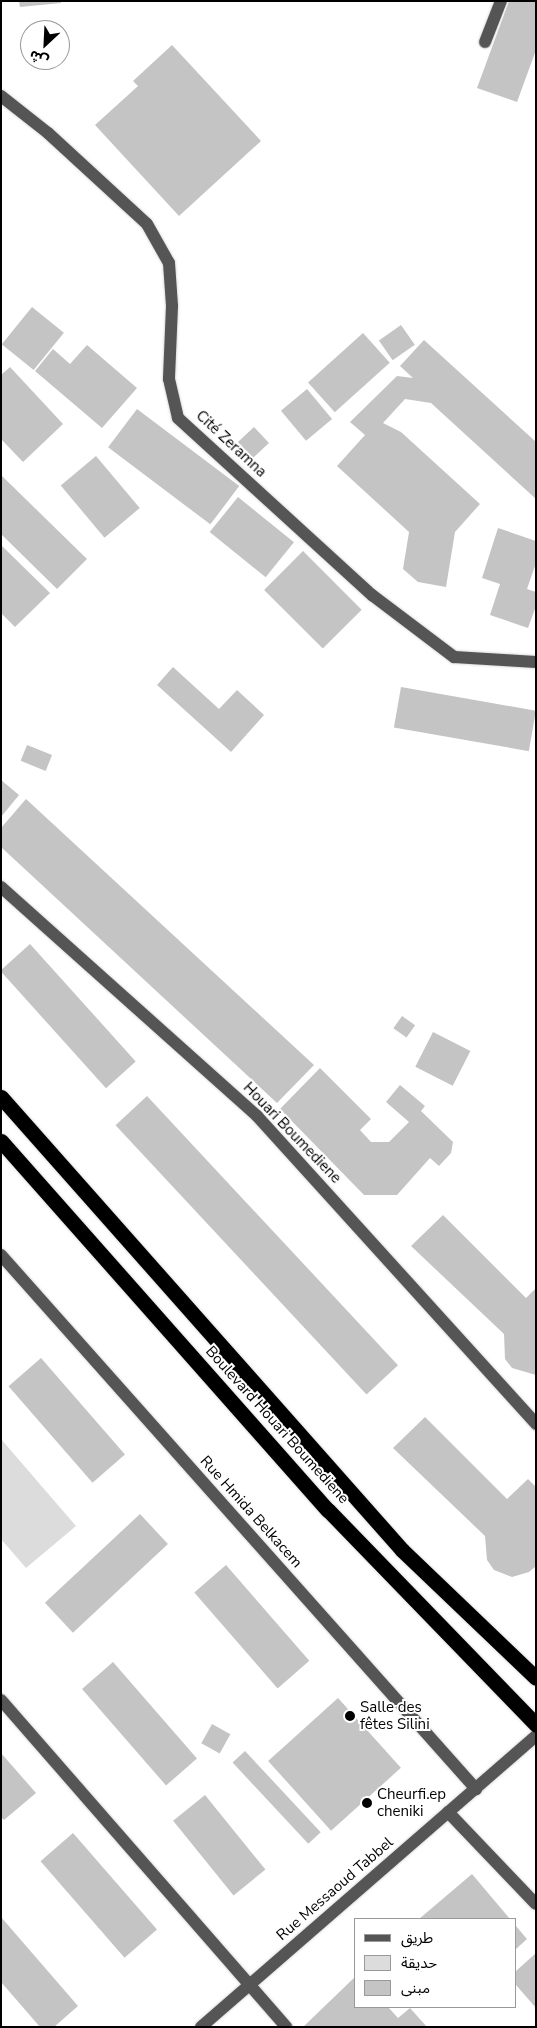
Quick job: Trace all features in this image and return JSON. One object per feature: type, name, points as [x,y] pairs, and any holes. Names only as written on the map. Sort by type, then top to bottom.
[{"type":"highway","name":"Boulevard Houari Boumediene","points":[[1,1097],[402,1550],[536,1678]]},
{"type":"highway","name":"Boulevard Houari Boumediene","points":[[1,1141],[328,1510],[536,1724]]},
{"type":"street","points":[[486,42],[501,1]]},
{"type":"street","name":"Cité Zeramna","points":[[1,96],[48,133],[147,224],[169,263],[172,306],[168,379],[178,418],[372,595],[454,657],[536,662]]},
{"type":"street","name":"Houari Boumediene","points":[[1,888],[257,1116],[536,1424]]},
{"type":"street","name":"Rue Hmida Belkacem","points":[[1,1255],[476,1789]]},
{"type":"street","points":[[1,1700],[286,2027]]},
{"type":"street","name":"Rue Messaoud Tabbel","points":[[201,2027],[536,1736]]},
{"type":"street","points":[[448,1812],[536,1904]]},
{"type":"green space","points":[[1,1439],[76,1526],[26,1568],[1,1539]]},
{"type":"building","points":[[19,1],[61,1],[61,3],[20,7]]},
{"type":"building","points":[[509,1],[536,1],[536,50],[517,102],[477,88]]},
{"type":"building","points":[[172,45],[261,141],[179,216],[95,125],[138,86],[133,81]]},
{"type":"building","points":[[32,307],[64,333],[34,370],[2,344]]},
{"type":"building","points":[[401,325],[415,345],[393,360],[379,340]]},
{"type":"building","points":[[363,333],[390,363],[335,412],[308,383]]},
{"type":"building","points":[[424,340],[536,442],[536,499],[431,403],[405,399],[383,423],[401,432],[480,504],[455,532],[446,587],[418,582],[403,569],[409,532],[337,466],[365,435],[350,422],[397,376],[413,378],[400,366]]},
{"type":"building","points":[[87,345],[137,388],[102,428],[35,371],[53,349],[70,364]]},
{"type":"building","points":[[10,367],[63,424],[23,462],[1,439],[1,375]]},
{"type":"building","points":[[307,389],[332,419],[306,441],[281,411]]},
{"type":"building","points":[[137,409],[239,486],[210,524],[108,447]]},
{"type":"building","points":[[254,427],[269,443],[253,458],[238,442]]},
{"type":"building","points":[[96,456],[140,508],[104,538],[61,486]]},
{"type":"building","points":[[1,475],[87,559],[57,589],[1,534]]},
{"type":"building","points":[[238,497],[294,542],[266,577],[210,532]]},
{"type":"building","points":[[498,528],[536,541],[536,563],[527,589],[536,592],[536,606],[528,628],[490,615],[500,584],[482,578]]},
{"type":"building","points":[[1,545],[50,593],[15,627],[1,613]]},
{"type":"building","points":[[303,551],[362,610],[323,649],[264,590]]},
{"type":"building","points":[[173,667],[219,709],[237,690],[264,715],[231,752],[157,685]]},
{"type":"building","points":[[401,687],[536,711],[529,751],[394,727]]},
{"type":"building","points":[[27,745],[52,755],[46,771],[21,761]]},
{"type":"building","points":[[1,780],[19,795],[1,817]]},
{"type":"building","points":[[26,799],[314,1065],[277,1103],[1,847],[1,828]]},
{"type":"building","points":[[30,944],[136,1061],[106,1088],[1,972]]},
{"type":"building","points":[[402,1016],[415,1025],[407,1037],[393,1028]]},
{"type":"building","points":[[433,1032],[470,1051],[453,1086],[415,1067]]},
{"type":"building","points":[[320,1068],[371,1119],[360,1130],[371,1142],[389,1142],[409,1122],[386,1102],[400,1085],[425,1106],[421,1111],[453,1142],[451,1153],[439,1166],[430,1158],[397,1195],[364,1195],[280,1109]]},
{"type":"building","points":[[147,1096],[398,1365],[367,1394],[116,1125]]},
{"type":"building","points":[[443,1215],[526,1298],[536,1288],[536,1375],[512,1368],[505,1359],[504,1334],[411,1246]]},
{"type":"building","points":[[41,1358],[125,1455],[93,1483],[9,1386]]},
{"type":"building","points":[[425,1417],[507,1499],[528,1479],[536,1487],[536,1566],[529,1572],[512,1577],[494,1570],[487,1560],[485,1536],[393,1448]]},
{"type":"building","points":[[140,1514],[168,1544],[73,1633],[45,1603]]},
{"type":"building","points":[[226,1565],[309,1661],[278,1688],[194,1593]]},
{"type":"building","points":[[113,1662],[197,1759],[166,1786],[82,1689]]},
{"type":"building","points":[[338,1698],[401,1768],[331,1831],[268,1761]]},
{"type":"building","points":[[212,1724],[230,1734],[220,1753],[201,1743]]},
{"type":"building","points":[[245,1751],[321,1832],[308,1844],[233,1763]]},
{"type":"building","points":[[1,1753],[36,1793],[4,1820],[1,1817]]},
{"type":"building","points":[[205,1795],[265,1870],[234,1895],[173,1821]]},
{"type":"building","points":[[73,1833],[157,1930],[125,1958],[41,1861]]},
{"type":"building","points":[[472,1874],[509,1918],[420,1918]]},
{"type":"building","points":[[1,1917],[78,2006],[54,2027],[40,2027],[1,1982]]},
{"type":"building","points":[[517,1927],[527,1939],[517,1948]]},
{"type":"building","points":[[536,1953],[536,2008],[517,1986],[517,1970]]},
{"type":"building","points":[[354,1978],[354,2008],[389,2008],[398,2018],[410,2008],[427,2027],[303,2027]]},
{"type":"place","name":"Salle des fêtes Silini","points":[[350,1716]]},
{"type":"place","name":"Cheurfi.ep cheniki","points":[[367,1803]]}]
